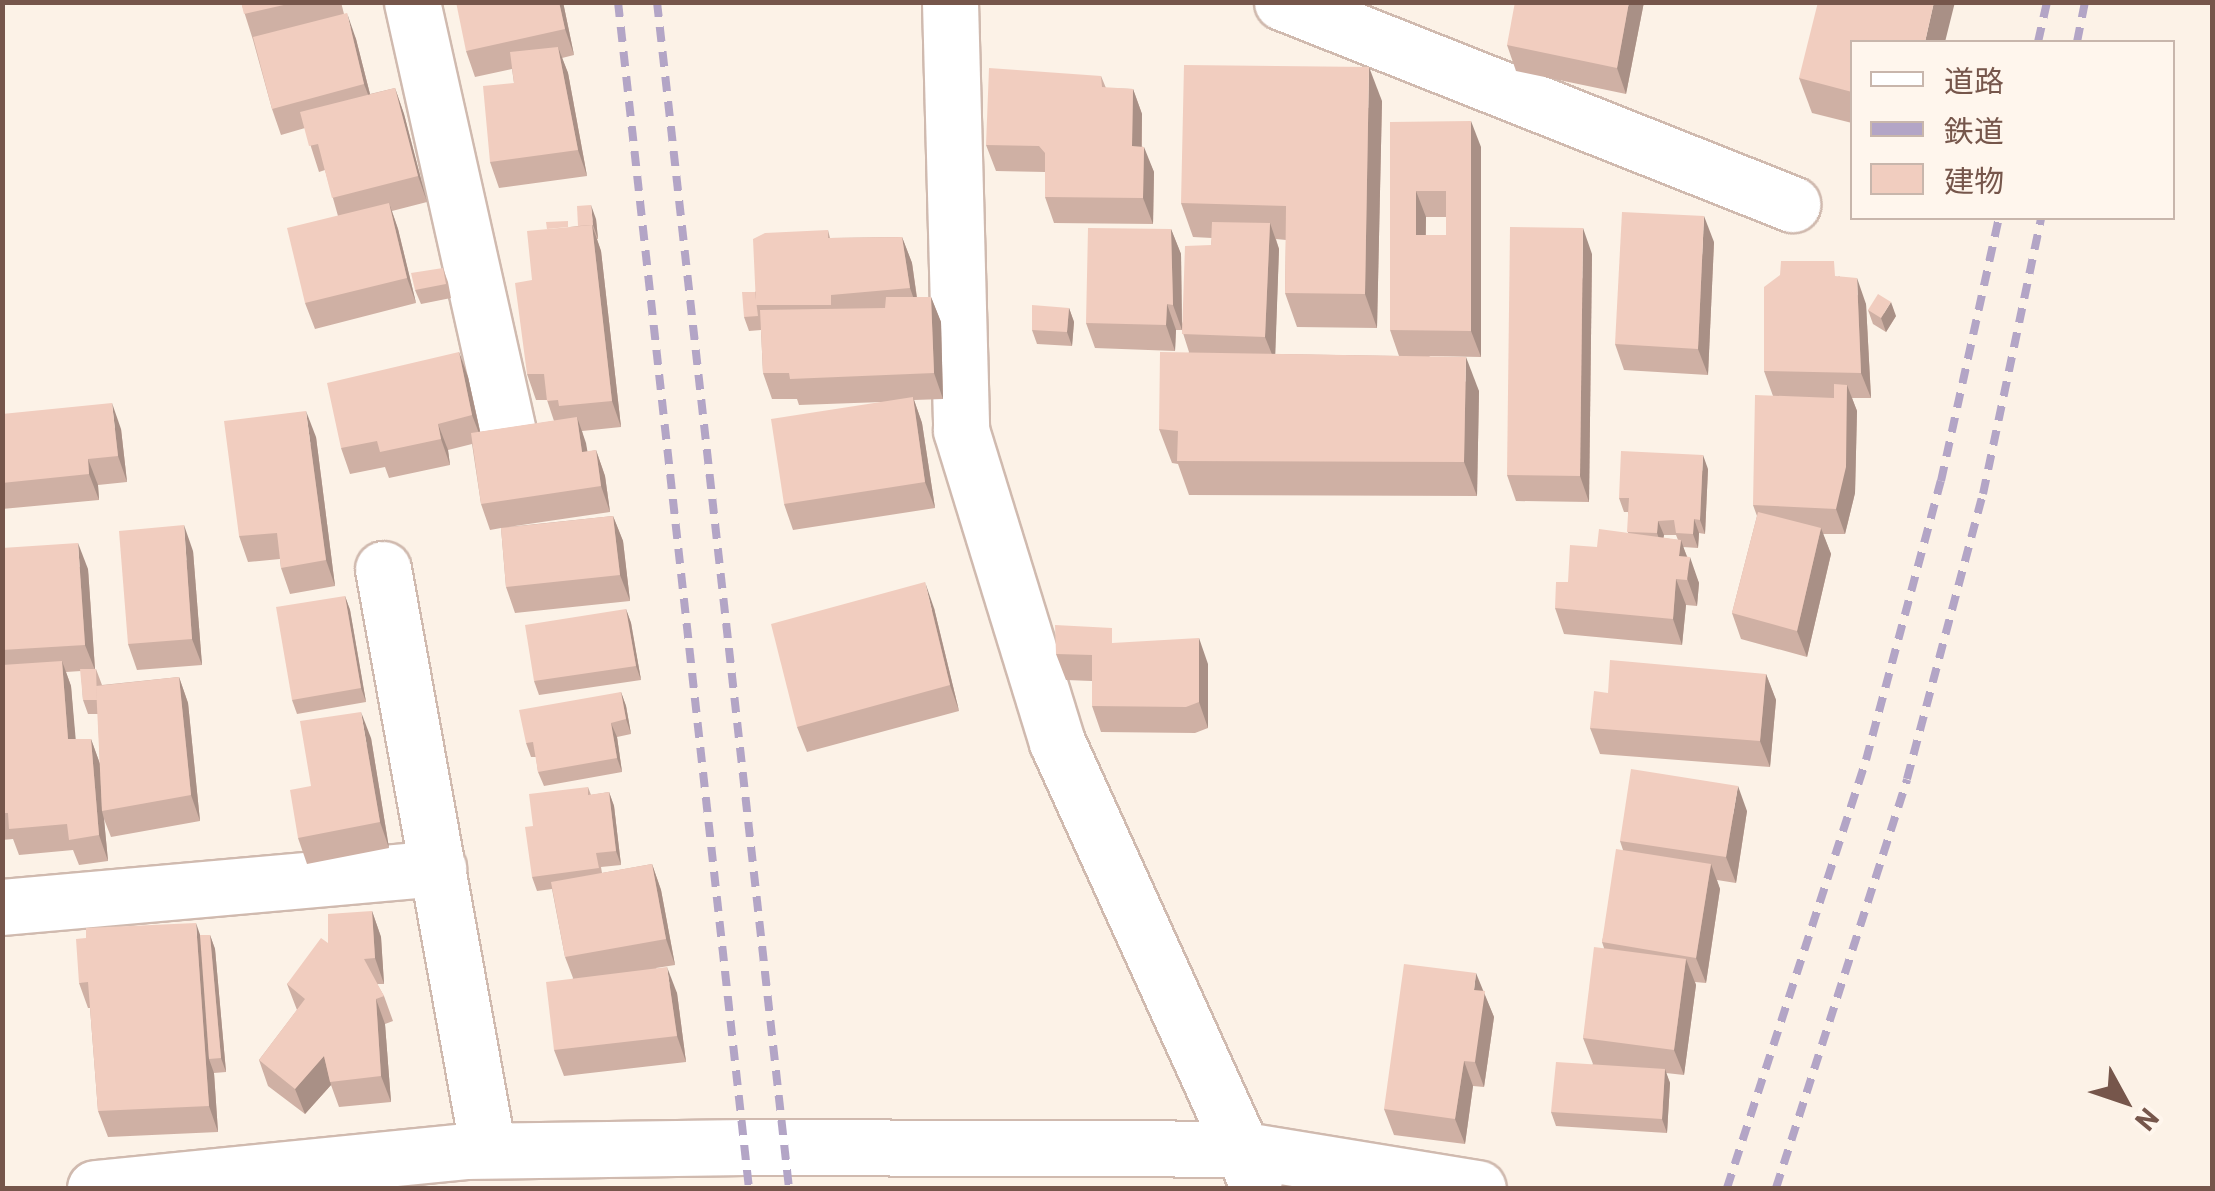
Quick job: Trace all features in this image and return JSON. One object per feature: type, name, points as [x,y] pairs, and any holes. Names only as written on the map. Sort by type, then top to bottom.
[{"type":"street","points":[[412,2],[508,432]]},
{"type":"street","points":[[950,2],[961,430],[1057,742],[1250,1169]]},
{"type":"street","points":[[1282,2],[1792,204]]},
{"type":"street","points":[[383,568],[488,1150]]},
{"type":"street","points":[[2,907],[438,868]]},
{"type":"street","points":[[95,1188],[488,1150],[1250,1169],[1478,1188]]},
{"type":"building","points":[[241,2],[297,2],[244,14]]},
{"type":"building","points":[[456,2],[559,2],[565,29],[466,51]]},
{"type":"building","points":[[1515,2],[1629,2],[1617,68],[1507,45]]},
{"type":"building","points":[[1818,2],[1934,2],[1925,40],[1850,40],[1850,91],[1799,78]]},
{"type":"building","points":[[347,13],[364,84],[272,109],[253,37]]},
{"type":"building","points":[[558,47],[578,150],[490,162],[483,86],[514,83],[510,52]]},
{"type":"building","points":[[1184,65],[1369,67],[1365,294],[1285,293],[1286,206],[1181,203]]},
{"type":"building","points":[[989,68],[1101,76],[1102,87],[1133,89],[1132,146],[1144,147],[1143,198],[1045,197],[1045,153],[1039,146],[986,145]]},
{"type":"building","points":[[395,88],[418,176],[332,198],[318,144],[309,146],[300,112]]},
{"type":"building","points":[[1471,121],[1471,331],[1390,330],[1390,122]],"holes":[[[1416,191],[1446,191],[1446,235],[1416,235]]]},
{"type":"building","points":[[389,203],[407,278],[305,303],[287,228]]},
{"type":"building","points":[[591,205],[593,225],[578,226],[577,206]]},
{"type":"building","points":[[1622,212],[1704,216],[1698,349],[1615,344]]},
{"type":"building","points":[[568,221],[568,227],[547,229],[546,222]]},
{"type":"building","points":[[1212,222],[1270,223],[1265,337],[1182,334],[1185,246],[1211,245]]},
{"type":"building","points":[[592,225],[612,401],[559,406],[558,400],[547,401],[544,374],[527,374],[515,283],[532,280],[527,231]]},
{"type":"building","points":[[1510,227],[1583,228],[1580,476],[1507,475]]},
{"type":"building","points":[[1088,228],[1171,229],[1173,305],[1167,304],[1166,325],[1086,323]]},
{"type":"building","points":[[828,230],[828,238],[902,237],[910,288],[831,295],[831,305],[756,305],[753,239],[765,233]]},
{"type":"building","points":[[1781,261],[1834,261],[1835,276],[1857,278],[1861,373],[1764,371],[1764,287],[1780,275]]},
{"type":"building","points":[[443,268],[446,284],[415,290],[411,273]]},
{"type":"building","points":[[742,292],[755,292],[758,316],[744,317]]},
{"type":"building","points":[[1878,294],[1891,302],[1881,318],[1868,310]]},
{"type":"building","points":[[886,297],[931,297],[934,373],[790,379],[789,373],[763,373],[760,310],[885,308]]},
{"type":"building","points":[[1032,305],[1069,308],[1067,332],[1032,330]]},
{"type":"building","points":[[459,352],[472,415],[438,424],[441,439],[380,452],[377,441],[341,448],[327,383]]},
{"type":"building","points":[[1160,352],[1466,357],[1464,462],[1177,461],[1178,431],[1159,429]]},
{"type":"building","points":[[1834,384],[1847,385],[1846,467],[1836,509],[1753,505],[1755,395],[1834,398]]},
{"type":"building","points":[[913,397],[925,482],[784,504],[771,419]]},
{"type":"building","points":[[112,403],[118,456],[88,459],[89,474],[2,483],[2,414]]},
{"type":"building","points":[[306,411],[326,560],[281,568],[277,533],[239,536],[224,421]]},
{"type":"building","points":[[577,417],[582,452],[596,450],[601,486],[481,504],[471,433]]},
{"type":"building","points":[[1621,451],[1703,455],[1700,520],[1694,519],[1693,534],[1676,533],[1674,520],[1658,521],[1657,533],[1627,532],[1629,498],[1619,498]]},
{"type":"building","points":[[1758,512],[1821,528],[1797,631],[1732,613]]},
{"type":"building","points":[[613,516],[620,575],[506,587],[501,528]]},
{"type":"building","points":[[184,525],[192,639],[128,644],[119,531]]},
{"type":"building","points":[[1599,529],[1681,540],[1679,556],[1690,557],[1687,580],[1676,579],[1673,619],[1555,608],[1556,582],[1568,582],[1570,545],[1597,547]]},
{"type":"building","points":[[78,543],[85,645],[2,650],[2,548]]},
{"type":"building","points":[[925,582],[950,685],[797,727],[771,624]]},
{"type":"building","points":[[345,596],[361,688],[292,700],[276,607]]},
{"type":"building","points":[[626,609],[636,666],[534,681],[525,625]]},
{"type":"building","points":[[1055,625],[1112,628],[1112,643],[1199,638],[1199,702],[1186,707],[1092,706],[1092,655],[1056,654]]},
{"type":"building","points":[[1610,660],[1766,674],[1760,741],[1590,728],[1594,691],[1608,693]]},
{"type":"building","points":[[62,661],[68,739],[91,739],[99,835],[69,840],[67,824],[9,829],[8,813],[2,813],[2,665]]},
{"type":"building","points":[[80,669],[96,669],[97,700],[83,700]]},
{"type":"building","points":[[179,677],[191,795],[102,811],[96,686]]},
{"type":"building","points":[[621,692],[626,719],[611,723],[617,758],[538,772],[533,742],[526,743],[519,710]]},
{"type":"building","points":[[361,712],[380,822],[298,838],[290,790],[311,786],[300,721]]},
{"type":"building","points":[[1631,769],[1738,786],[1726,857],[1620,841]]},
{"type":"building","points":[[588,787],[588,795],[609,792],[616,851],[596,853],[599,868],[532,877],[525,827],[533,826],[529,794]]},
{"type":"building","points":[[1616,849],[1711,864],[1696,958],[1602,942]]},
{"type":"building","points":[[652,864],[666,939],[565,957],[551,882]]},
{"type":"building","points":[[372,911],[375,958],[364,959],[384,996],[376,999],[381,1076],[330,1082],[324,1056],[295,1089],[259,1060],[305,999],[287,984],[321,938],[328,943],[328,914]]},
{"type":"building","points":[[196,923],[209,1106],[98,1111],[88,982],[79,983],[76,939],[86,938],[86,928]]},
{"type":"building","points":[[200,935],[210,935],[221,1058],[209,1059]]},
{"type":"building","points":[[1594,947],[1686,959],[1674,1050],[1583,1038]]},
{"type":"building","points":[[1404,964],[1476,973],[1474,990],[1485,991],[1475,1062],[1464,1061],[1455,1119],[1384,1109]]},
{"type":"building","points":[[667,967],[677,1036],[554,1050],[546,982]]},
{"type":"building","points":[[1556,1062],[1665,1069],[1662,1119],[1551,1112]]},
{"type":"railway","points":[[618,2],[749,1188]]},
{"type":"railway","points":[[657,2],[789,1188]]},
{"type":"railway","points":[[2038,40],[2047,2]]},
{"type":"railway","points":[[2077,40],[2085,2]]},
{"type":"railway","points":[[1727,1188],[1866,760],[1941,481],[1999,220]]},
{"type":"railway","points":[[1776,1188],[1907,779],[1983,494],[2041,220]]}]
